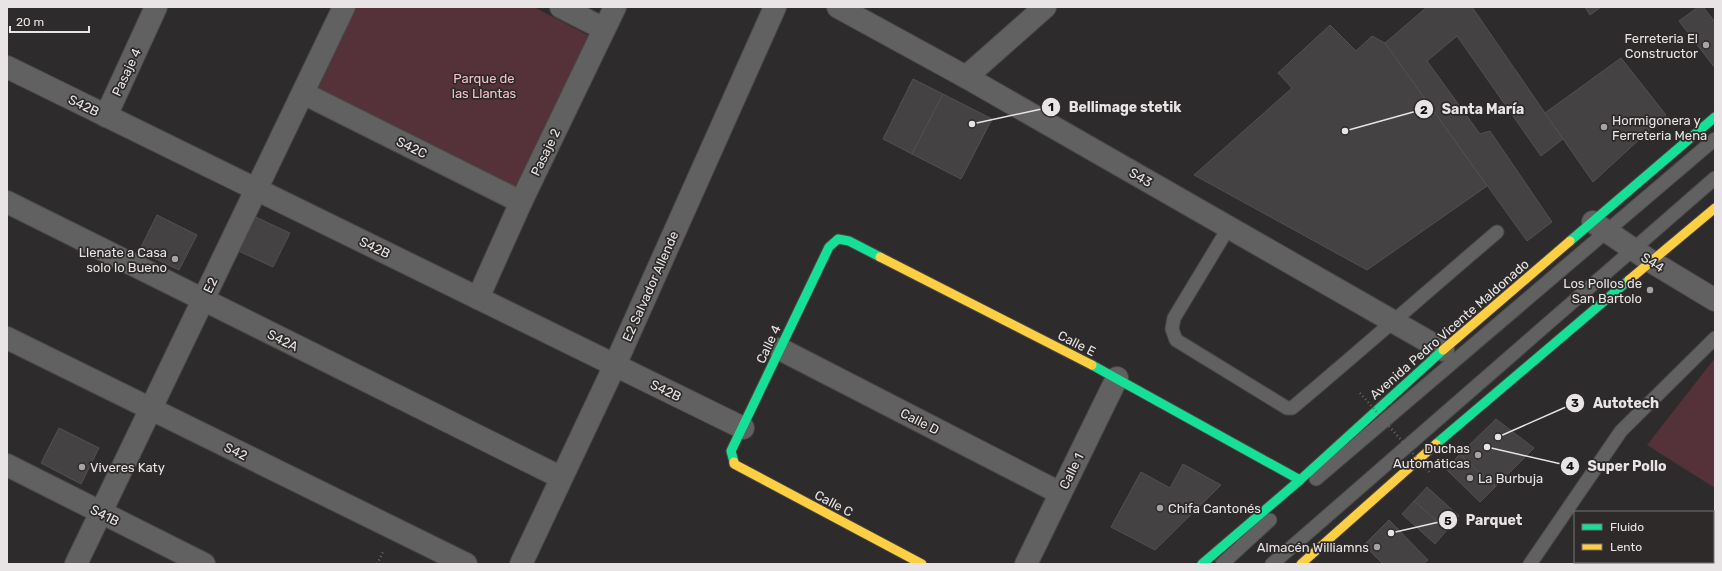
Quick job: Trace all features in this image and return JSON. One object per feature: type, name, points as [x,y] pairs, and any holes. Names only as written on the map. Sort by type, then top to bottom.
[{"type":"main road","name":"Avenida Pedro Vicente Maldonado","points":[[1202,564],[1300,480],[1443,350],[1600,226],[1715,117]]},
{"type":"main road","points":[[1301,564],[1429,450],[1715,208]]},
{"type":"main road","name":"Calle 4","points":[[734,464],[731,451],[829,248],[838,239]]},
{"type":"main road","name":"Calle E","points":[[838,239],[848,241],[1117,378],[1300,480]]},
{"type":"main road","name":"Calle C","points":[[734,464],[922,564]]},
{"type":"street","name":"Pasaje 4","points":[[106,116],[156,7]]},
{"type":"street","name":"E2","points":[[76,564],[344,7]]},
{"type":"street","points":[[561,7],[604,29]]},
{"type":"street","name":"Pasaje 2","points":[[478,298],[521,202],[615,7]]},
{"type":"street","name":"E2 Salvador Allende","points":[[521,564],[560,477],[615,365],[775,7]]},
{"type":"street","name":"S43","points":[[838,7],[966,77],[1443,350]]},
{"type":"street","points":[[966,77],[1045,7]]},
{"type":"street","name":"S42B","points":[[7,67],[743,428]]},
{"type":"street","name":"S42C","points":[[303,93],[521,202]]},
{"type":"street","name":"S42A","points":[[7,202],[560,477]]},
{"type":"street","name":"S44","points":[[1600,226],[1652,262],[1715,300]]},
{"type":"street","name":"S42","points":[[7,338],[466,564]]},
{"type":"street","name":"Calle D","points":[[780,349],[1060,493]]},
{"type":"street","name":"Calle 1","points":[[1026,564],[1117,378]]},
{"type":"street","name":"S41B","points":[[7,465],[204,564]]},
{"type":"lane","points":[[1222,564],[1276,514],[1600,226],[1715,139]]},
{"type":"lane","points":[[1272,564],[1715,178]]},
{"type":"lane","points":[[1229,227],[1174,318],[1172,329],[1176,340],[1287,408],[1292,408],[1376,338],[1393,321],[1498,232]]},
{"type":"lane","points":[[1530,564],[1621,431],[1715,338]]},
{"type":"path","points":[[1360,393],[1431,474]]},
{"type":"green space","name":"Parque de las Llantas","points":[[353,7],[534,7],[599,41],[516,189],[313,90]]},
{"type":"green space","points":[[1715,358],[1715,488],[1647,445]]},
{"type":"building","points":[[1427,7],[1472,7],[1563,139],[1541,156],[1457,36],[1427,61],[1480,134],[1490,131],[1552,222],[1527,241],[1385,43]]},
{"type":"building","points":[[1585,7],[1601,7],[1590,15]]},
{"type":"building","name":"Ferreteria El Constructor","points":[[1698,7],[1703,7],[1715,22],[1715,68],[1679,21]]},
{"type":"building","points":[[1330,25],[1356,51],[1372,36],[1385,43],[1487,186],[1367,270],[1194,175],[1292,88],[1278,73]]},
{"type":"building","name":"Hormigonera y Ferreteria Mena","points":[[1621,58],[1666,115],[1593,182],[1545,113]]},
{"type":"building","points":[[913,79],[943,94],[912,154],[883,139]]},
{"type":"building","points":[[943,94],[992,119],[961,179],[912,154]]},
{"type":"building","points":[[249,214],[290,233],[273,267],[232,248]]},
{"type":"building","points":[[157,215],[197,235],[179,270],[139,251]]},
{"type":"building","points":[[1496,419],[1534,448],[1495,487],[1460,454]]},
{"type":"building","points":[[59,428],[99,448],[81,484],[41,463]]},
{"type":"building","name":"La Burbuja","points":[[1460,454],[1495,487],[1480,502],[1446,469]]},
{"type":"building","name":"Chifa Cantonés","points":[[1183,464],[1221,485],[1155,550],[1111,527],[1141,472],[1170,488]]},
{"type":"building","points":[[1427,487],[1459,516],[1447,530],[1414,501]]},
{"type":"building","points":[[1414,501],[1447,530],[1435,544],[1402,514]]},
{"type":"building","points":[[1389,520],[1428,560],[1423,564],[1383,564],[1364,545]]},
{"type":"traffic: fast","points":[[1570,241],[1715,117]]},
{"type":"traffic: fast","points":[[734,462],[731,451],[829,247],[838,239],[849,241],[880,257]]},
{"type":"traffic: fast","points":[[1436,444],[1629,280]]},
{"type":"traffic: fast","points":[[1202,564],[1300,480],[1443,350]]},
{"type":"traffic: fast","points":[[1092,365],[1300,480]]},
{"type":"traffic: slow","points":[[1629,280],[1715,208]]},
{"type":"traffic: slow","points":[[1443,350],[1570,241]]},
{"type":"traffic: slow","points":[[880,257],[1092,365]]},
{"type":"traffic: slow","points":[[1301,564],[1436,444]]},
{"type":"traffic: slow","points":[[734,462],[734,464],[922,564]]},
{"type":"place","name":"Ferreteria El Constructor","points":[[1706,45]]},
{"type":"place","name":"Bellimage stetik","points":[[972,124]]},
{"type":"place","name":"Hormigonera y Ferreteria Mena","points":[[1604,127]]},
{"type":"place","name":"Santa María","points":[[1345,131]]},
{"type":"place","name":"Llenate a Casa solo lo Bueno","points":[[175,259]]},
{"type":"place","name":"Los Pollos de San Bartolo","points":[[1650,290]]},
{"type":"place","name":"Autotech","points":[[1498,437]]},
{"type":"place","name":"Super Pollo","points":[[1487,447]]},
{"type":"place","name":"Duchas Automáticas","points":[[1478,455]]},
{"type":"place","name":"Viveres Katy","points":[[82,467]]},
{"type":"place","name":"La Burbuja","points":[[1470,478]]},
{"type":"place","name":"Chifa Cantonés","points":[[1160,508]]},
{"type":"place","name":"Parquet","points":[[1391,533]]},
{"type":"place","name":"Almacén Williamns","points":[[1377,547]]}]
